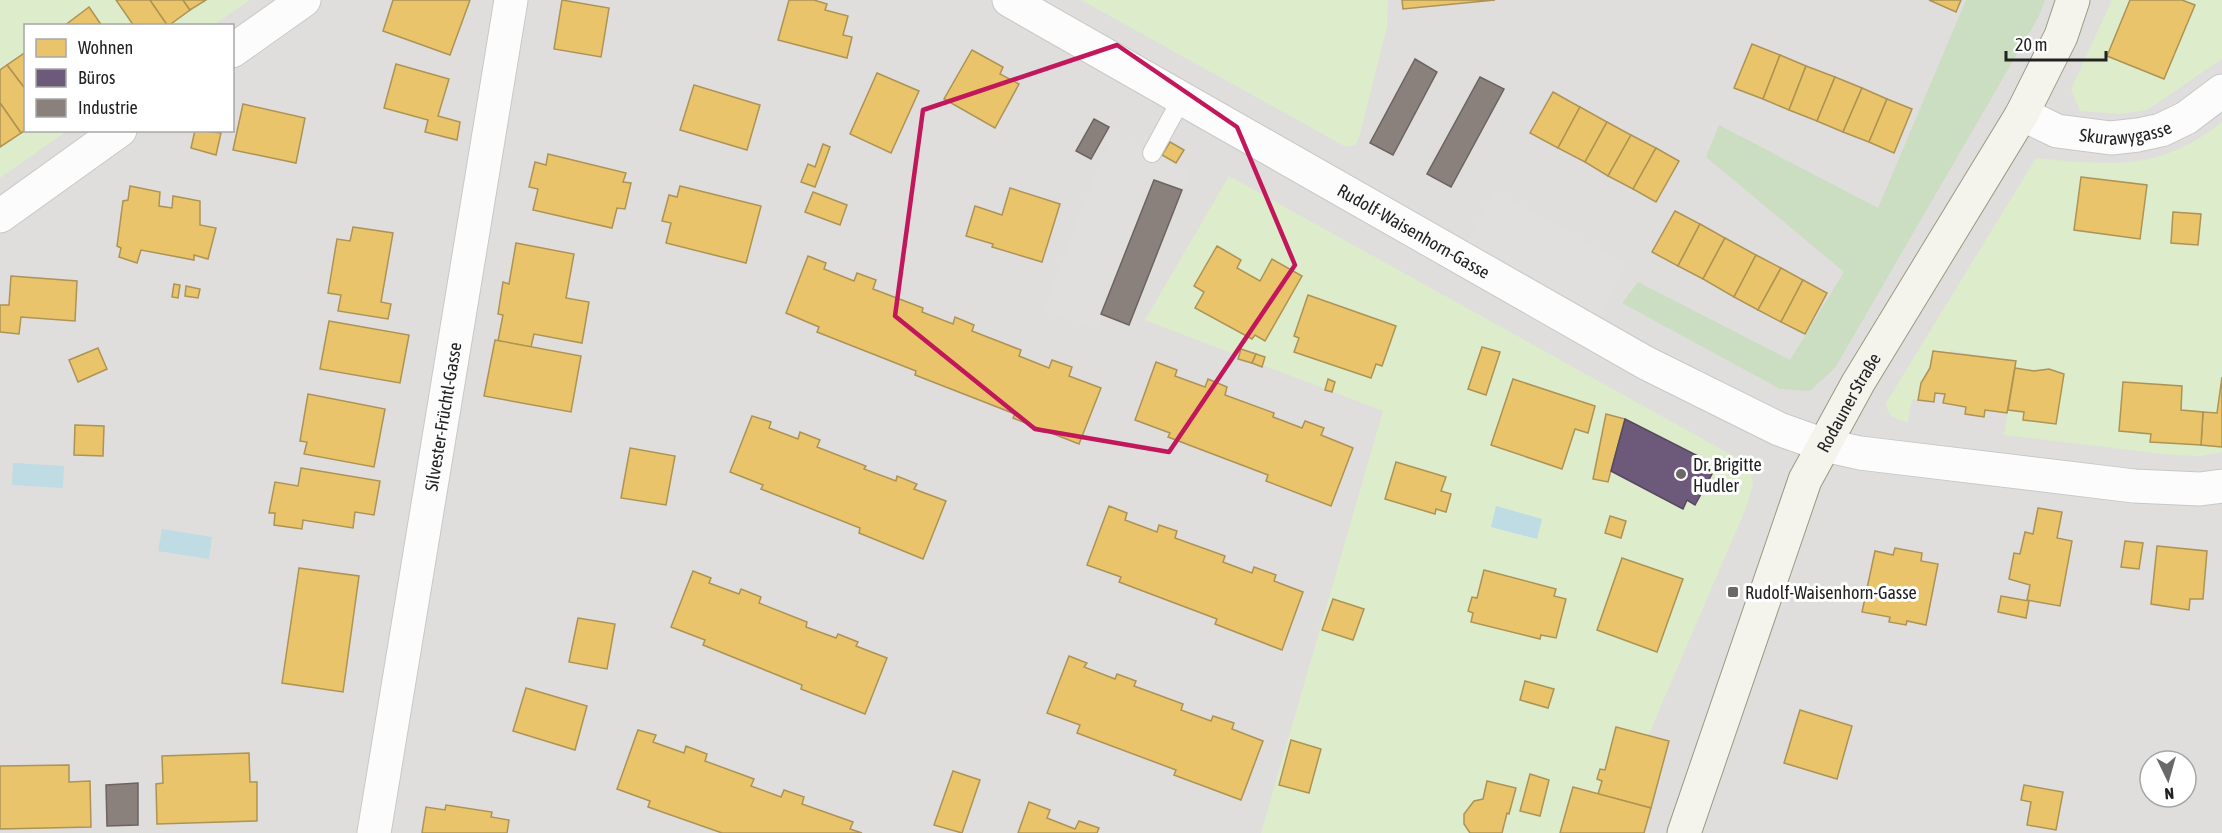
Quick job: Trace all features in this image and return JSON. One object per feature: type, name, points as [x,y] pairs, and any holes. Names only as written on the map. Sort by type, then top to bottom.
[{"type":"main road","name":"Rodauner Straße","points":[[1684,833],[1796,502],[1858,383],[2022,114],[2061,36],[2073,0]]},
{"type":"street","points":[[234,50],[304,0]]},
{"type":"street","name":"Silvester-Früchtl-Gasse","points":[[374,833],[511,0]]},
{"type":"street","name":"Rudolf-Waisenhorn-Gasse","points":[[1009,0],[1646,363],[1779,429],[1824,445],[1860,453],[2134,486],[2200,489],[2222,486]]},
{"type":"street","name":"Skurawygasse","points":[[2022,114],[2057,131],[2111,138],[2138,135],[2161,130],[2186,118],[2222,91]]},
{"type":"street","points":[[0,216],[117,132]]},
{"type":"lane","points":[[1152,153],[1182,98]]},
{"type":"highlighted area","points":[[1117,45],[1237,127],[1295,265],[1169,452],[1035,429],[895,316],[923,110]]},
{"type":"shaded area","points":[[0,0],[2222,0],[2222,833],[0,833]]},
{"type":"shaded area","points":[[1111,132],[1191,173],[1182,190],[1154,180],[1097,330],[1044,310]]},
{"type":"shaded area","points":[[1494,190],[1626,264],[1591,332],[1459,257]]},
{"type":"green space","points":[[0,0],[250,0],[215,24],[24,24],[24,132],[66,132],[0,178]]},
{"type":"green space","points":[[1081,0],[1388,0],[1387,27],[1359,138],[1355,145],[1346,147]]},
{"type":"green space","points":[[1966,0],[2045,0],[2039,16],[1835,368],[1810,391],[1780,389],[1622,303],[1638,282],[1790,360],[1844,272],[1706,157],[1719,125],[1878,208]]},
{"type":"green space","points":[[2112,0],[2222,0],[2222,59],[2147,110],[2119,114],[2080,111],[2071,89]]},
{"type":"green space","points":[[2222,122],[2222,377],[2217,413],[2181,410],[2182,386],[2123,382],[2119,431],[2151,434],[2151,442],[2221,447],[2222,441],[2222,452],[2200,456],[2171,455],[2004,435],[2008,410],[2024,412],[2023,420],[2056,424],[2063,374],[2052,370],[2015,368],[2016,361],[1951,351],[1950,354],[1933,351],[1918,400],[1912,399],[1908,422],[1890,414],[1886,403],[2036,158],[2111,163],[2155,157],[2177,150]]},
{"type":"green space","points":[[1229,176],[1748,464],[1753,484],[1746,508],[1648,736],[1627,833],[1261,833],[1383,411],[1145,320]]},
{"type":"water","points":[[13,463],[64,466],[63,488],[12,485]]},
{"type":"water","points":[[1496,506],[1542,519],[1537,539],[1491,527]]},
{"type":"water","points":[[162,529],[212,537],[209,559],[158,551]]},
{"type":"building: Wohnen","points":[[116,0],[150,0],[167,24],[133,24]]},
{"type":"building: Wohnen","points":[[150,0],[183,0],[190,10],[171,24],[167,24]]},
{"type":"building: Wohnen","points":[[183,0],[206,0],[190,10]]},
{"type":"building: Wohnen","points":[[393,0],[470,0],[450,55],[383,31]]},
{"type":"building: Wohnen","points":[[562,0],[609,8],[601,57],[554,49]]},
{"type":"building: Wohnen","points":[[789,0],[814,0],[827,4],[825,10],[848,16],[843,35],[852,37],[847,58],[778,40]]},
{"type":"building: Wohnen","points":[[1402,0],[1495,0],[1403,9]]},
{"type":"building: Wohnen","points":[[1929,0],[1961,0],[1956,12]]},
{"type":"building: Wohnen","points":[[2130,0],[2182,0],[2195,5],[2164,79],[2107,56]]},
{"type":"building: Wohnen","points":[[89,7],[101,24],[67,24]]},
{"type":"building: Wohnen","points":[[1752,44],[1780,55],[1763,99],[1734,88]]},
{"type":"building: Wohnen","points":[[972,50],[1003,67],[1000,74],[1019,84],[995,128],[944,99]]},
{"type":"building: Wohnen","points":[[24,53],[24,87],[7,65]]},
{"type":"building: Wohnen","points":[[1780,55],[1806,66],[1789,110],[1763,99]]},
{"type":"building: Wohnen","points":[[396,64],[449,79],[438,116],[460,122],[457,140],[425,132],[428,120],[384,108]]},
{"type":"building: Wohnen","points":[[7,65],[24,87],[24,131],[21,133],[0,103],[0,70]]},
{"type":"building: Wohnen","points":[[1806,66],[1835,77],[1817,121],[1789,110]]},
{"type":"building: Wohnen","points":[[877,73],[919,91],[891,153],[850,134]]},
{"type":"building: Wohnen","points":[[1835,77],[1862,88],[1843,132],[1817,121]]},
{"type":"building: Wohnen","points":[[694,85],[760,105],[747,150],[680,130]]},
{"type":"building: Wohnen","points":[[1862,88],[1887,99],[1869,142],[1843,132]]},
{"type":"building: Wohnen","points":[[1553,92],[1580,107],[1558,148],[1530,133]]},
{"type":"building: Wohnen","points":[[1887,99],[1912,109],[1894,153],[1869,142]]},
{"type":"building: Wohnen","points":[[0,103],[21,133],[0,147]]},
{"type":"building: Wohnen","points":[[243,104],[305,118],[296,163],[233,150]]},
{"type":"building: Wohnen","points":[[1580,107],[1607,122],[1585,162],[1558,148]]},
{"type":"building: Wohnen","points":[[1607,122],[1631,135],[1608,176],[1585,162]]},
{"type":"building: Wohnen","points":[[195,132],[221,133],[216,155],[191,148]]},
{"type":"building: Wohnen","points":[[1631,135],[1656,148],[1633,189],[1608,176]]},
{"type":"building: Wohnen","points":[[1170,142],[1184,150],[1176,163],[1162,155]]},
{"type":"building: Wohnen","points":[[823,144],[830,147],[815,187],[801,182],[808,164],[815,167]]},
{"type":"building: Wohnen","points":[[1656,148],[1679,161],[1656,202],[1633,189]]},
{"type":"building: Wohnen","points":[[548,154],[626,173],[623,182],[631,183],[625,209],[617,208],[612,228],[533,210],[538,189],[529,187],[535,162],[546,165]]},
{"type":"building: Wohnen","points":[[2081,177],[2147,185],[2140,239],[2074,230]]},
{"type":"building: Wohnen","points":[[130,186],[160,192],[159,206],[172,208],[173,196],[200,201],[200,225],[216,228],[208,259],[194,255],[194,260],[141,250],[137,263],[119,257],[121,248],[117,246],[123,201],[128,200]]},
{"type":"building: Wohnen","points":[[680,186],[761,206],[746,263],[666,243],[671,223],[662,221],[669,195],[677,197]]},
{"type":"building: Wohnen","points":[[1010,188],[1060,204],[1042,262],[992,247],[993,244],[966,236],[975,206],[1002,215]]},
{"type":"building: Wohnen","points":[[813,192],[847,205],[840,225],[805,212]]},
{"type":"building: Wohnen","points":[[1675,211],[1700,224],[1678,266],[1652,252]]},
{"type":"building: Wohnen","points":[[2173,212],[2201,214],[2198,245],[2171,243]]},
{"type":"building: Wohnen","points":[[1700,224],[1725,238],[1703,279],[1678,266]]},
{"type":"building: Wohnen","points":[[353,227],[393,233],[381,302],[391,304],[388,319],[338,311],[341,295],[328,293],[337,239],[350,241]]},
{"type":"building: Wohnen","points":[[1725,238],[1756,255],[1734,297],[1703,279]]},
{"type":"building: Wohnen","points":[[516,243],[574,254],[566,298],[589,302],[582,343],[534,334],[531,347],[498,341],[503,315],[498,314],[503,282],[509,284]]},
{"type":"building: Wohnen","points":[[1217,246],[1241,260],[1237,268],[1260,281],[1272,259],[1302,276],[1265,341],[1255,335],[1252,339],[1195,308],[1204,292],[1194,286]]},
{"type":"building: Wohnen","points":[[1756,255],[1781,268],[1758,310],[1734,297]]},
{"type":"building: Wohnen","points":[[808,256],[826,263],[824,269],[854,281],[857,273],[876,280],[873,289],[923,308],[922,312],[953,324],[955,317],[974,325],[972,331],[1021,350],[1019,356],[1049,368],[1052,360],[1072,367],[1069,376],[1101,388],[1079,444],[1013,418],[1015,414],[915,375],[916,371],[817,332],[819,327],[786,313]]},
{"type":"building: Wohnen","points":[[1781,268],[1803,280],[1781,322],[1758,310]]},
{"type":"building: Wohnen","points":[[11,276],[77,281],[75,321],[21,317],[19,334],[0,332],[0,305],[9,305]]},
{"type":"building: Wohnen","points":[[1803,280],[1827,293],[1805,334],[1781,322]]},
{"type":"building: Wohnen","points":[[174,284],[180,285],[178,298],[172,297]]},
{"type":"building: Wohnen","points":[[186,286],[200,289],[198,298],[185,296]]},
{"type":"building: Wohnen","points":[[1308,295],[1396,326],[1382,366],[1376,364],[1371,378],[1294,352],[1299,338],[1294,336]]},
{"type":"building: Wohnen","points":[[329,321],[409,335],[400,383],[320,369]]},
{"type":"building: Wohnen","points":[[495,340],[581,356],[571,412],[484,396]]},
{"type":"building: Wohnen","points":[[1482,347],[1500,352],[1486,395],[1468,389]]},
{"type":"building: Wohnen","points":[[98,348],[107,369],[78,382],[69,360]]},
{"type":"building: Wohnen","points":[[1241,349],[1256,354],[1252,363],[1238,359]]},
{"type":"building: Wohnen","points":[[1933,351],[2016,361],[2007,413],[1985,410],[1984,417],[1965,414],[1966,407],[1943,403],[1945,394],[1935,393],[1934,402],[1918,400],[1921,383],[1930,368]]},
{"type":"building: Wohnen","points":[[1256,354],[1265,357],[1262,367],[1252,363]]},
{"type":"building: Wohnen","points":[[1156,362],[1177,370],[1175,376],[1205,387],[1208,379],[1227,387],[1225,395],[1274,413],[1273,417],[1302,428],[1305,421],[1324,428],[1321,435],[1353,448],[1331,506],[1266,481],[1268,475],[1168,437],[1170,433],[1135,420]]},
{"type":"building: Wohnen","points":[[2015,368],[2034,371],[2049,369],[2064,374],[2056,424],[2023,420],[2024,412],[2008,410]]},
{"type":"building: Wohnen","points":[[2222,377],[2222,447],[2201,445],[2203,412],[2217,413]]},
{"type":"building: Wohnen","points":[[1328,379],[1335,382],[1332,392],[1325,390]]},
{"type":"building: Wohnen","points":[[1513,379],[1595,406],[1588,433],[1575,429],[1562,469],[1491,445]]},
{"type":"building: Wohnen","points":[[2123,382],[2182,386],[2181,410],[2203,412],[2201,445],[2150,442],[2151,434],[2119,431]]},
{"type":"building: Wohnen","points":[[308,394],[385,409],[374,467],[304,454],[307,442],[300,441]]},
{"type":"building: Wohnen","points":[[1606,414],[1625,419],[1608,482],[1593,479]]},
{"type":"building: Wohnen","points":[[752,416],[771,422],[769,428],[798,439],[800,432],[820,440],[817,447],[866,466],[864,469],[896,481],[897,476],[917,484],[914,489],[946,501],[923,559],[859,533],[860,528],[761,489],[763,485],[730,472]]},
{"type":"building: Wohnen","points":[[75,425],[104,426],[103,456],[74,455]]},
{"type":"building: Wohnen","points":[[630,448],[675,456],[666,505],[621,498]]},
{"type":"building: Wohnen","points":[[1396,462],[1446,477],[1441,491],[1451,494],[1446,512],[1436,509],[1435,514],[1385,499]]},
{"type":"building: Wohnen","points":[[301,468],[380,481],[374,515],[355,512],[353,528],[303,520],[302,529],[274,525],[275,513],[269,513],[275,482],[298,486]]},
{"type":"building: Wohnen","points":[[1109,506],[1127,513],[1125,520],[1157,532],[1159,525],[1177,531],[1175,538],[1225,556],[1223,562],[1252,573],[1254,567],[1276,575],[1274,581],[1303,592],[1282,650],[1215,624],[1217,619],[1119,582],[1121,577],[1087,565]]},
{"type":"building: Wohnen","points":[[2038,508],[2062,512],[2057,538],[2072,541],[2060,606],[2027,600],[2030,585],[2009,579],[2014,553],[2020,554],[2025,532],[2033,534]]},
{"type":"building: Wohnen","points":[[1610,516],[1626,521],[1621,538],[1605,533]]},
{"type":"building: Wohnen","points":[[2125,541],[2143,543],[2139,569],[2121,567]]},
{"type":"building: Wohnen","points":[[2157,546],[2207,551],[2203,599],[2190,599],[2189,610],[2151,604]]},
{"type":"building: Wohnen","points":[[1895,548],[1922,553],[1921,561],[1938,564],[1926,625],[1907,621],[1906,625],[1889,622],[1890,617],[1862,612],[1875,551],[1893,555]]},
{"type":"building: Wohnen","points":[[1622,558],[1683,579],[1657,652],[1597,630]]},
{"type":"building: Wohnen","points":[[299,568],[359,576],[343,692],[282,683]]},
{"type":"building: Wohnen","points":[[1484,570],[1556,589],[1554,596],[1566,599],[1556,638],[1541,635],[1540,639],[1471,622],[1473,613],[1468,611],[1472,597],[1477,598]]},
{"type":"building: Wohnen","points":[[693,571],[711,578],[709,583],[739,594],[741,589],[761,597],[759,603],[807,622],[806,627],[836,638],[838,634],[858,642],[856,646],[887,658],[865,714],[801,689],[802,685],[703,645],[705,640],[671,627]]},
{"type":"building: Wohnen","points":[[2001,596],[2029,601],[2026,618],[1998,612]]},
{"type":"building: Wohnen","points":[[1333,599],[1364,609],[1353,640],[1322,630]]},
{"type":"building: Wohnen","points":[[578,618],[615,624],[607,669],[569,662]]},
{"type":"building: Wohnen","points":[[1069,656],[1087,663],[1084,667],[1115,679],[1117,674],[1136,681],[1134,686],[1183,704],[1181,710],[1211,721],[1213,716],[1234,723],[1232,729],[1263,741],[1241,800],[1174,775],[1176,770],[1077,733],[1080,725],[1047,713]]},
{"type":"building: Wohnen","points":[[1525,681],[1554,689],[1548,708],[1520,700]]},
{"type":"building: Wohnen","points":[[526,688],[587,706],[575,750],[513,731]]},
{"type":"building: Wohnen","points":[[1800,710],[1852,726],[1837,779],[1784,763]]},
{"type":"building: Wohnen","points":[[1616,727],[1669,741],[1651,808],[1598,794],[1602,781],[1597,779],[1600,769],[1605,770]]},
{"type":"building: Wohnen","points":[[638,730],[656,735],[653,742],[684,753],[686,746],[707,754],[705,761],[754,779],[751,786],[781,797],[784,790],[804,797],[802,804],[853,822],[850,829],[862,833],[722,833],[648,807],[650,801],[617,789]]},
{"type":"building: Wohnen","points":[[1291,740],[1321,749],[1309,793],[1279,785]]},
{"type":"building: Wohnen","points":[[249,753],[250,782],[257,782],[257,821],[157,824],[156,784],[163,783],[162,756]]},
{"type":"building: Wohnen","points":[[69,765],[69,782],[90,781],[91,827],[0,829],[0,766]]},
{"type":"building: Wohnen","points":[[953,771],[980,780],[962,833],[934,825]]},
{"type":"building: Wohnen","points":[[1530,774],[1549,780],[1540,816],[1520,811]]},
{"type":"building: Wohnen","points":[[1487,781],[1516,788],[1509,814],[1507,813],[1502,833],[1470,833],[1464,824],[1464,814],[1474,801],[1483,799]]},
{"type":"building: Wohnen","points":[[2024,785],[2063,792],[2056,830],[2027,825],[2031,802],[2021,800]]},
{"type":"building: Wohnen","points":[[1573,787],[1651,808],[1644,833],[1560,833]]},
{"type":"building: Wohnen","points":[[1029,802],[1050,810],[1047,818],[1075,829],[1079,821],[1099,828],[1097,833],[1018,833]]},
{"type":"building: Wohnen","points":[[446,805],[492,812],[491,817],[509,820],[507,833],[422,833],[426,807],[445,810]]},
{"type":"building: Büros","points":[[1625,419],[1708,461],[1704,469],[1712,474],[1695,505],[1687,500],[1683,509],[1611,471]]},
{"type":"building: Industrie","points":[[1415,59],[1437,72],[1393,155],[1370,143]]},
{"type":"building: Industrie","points":[[1480,77],[1504,89],[1451,187],[1427,174]]},
{"type":"building: Industrie","points":[[1094,119],[1109,127],[1091,159],[1076,151]]},
{"type":"building: Industrie","points":[[1154,180],[1182,190],[1129,325],[1101,314]]},
{"type":"building: Industrie","points":[[138,783],[138,825],[107,826],[106,785]]},
{"type":"place","name":"Dr. Brigitte Hudler","points":[[1681,474]]},
{"type":"place","name":"Rudolf-Waisenhorn-Gasse","points":[[1733,592]]}]
